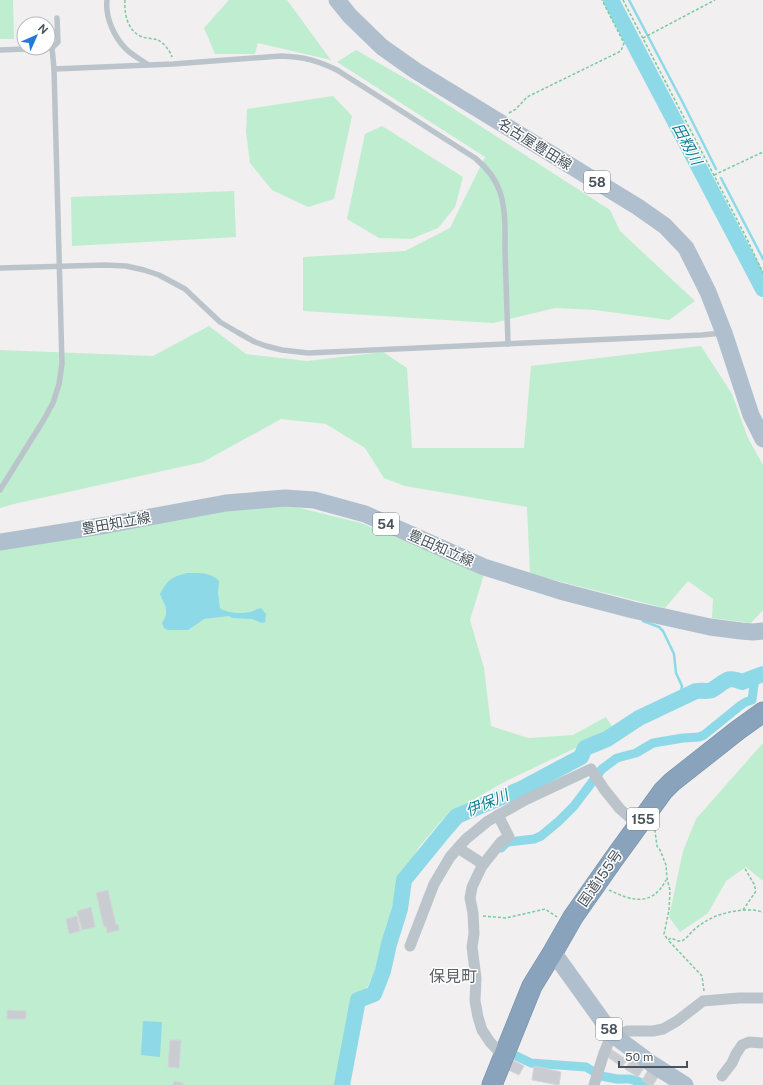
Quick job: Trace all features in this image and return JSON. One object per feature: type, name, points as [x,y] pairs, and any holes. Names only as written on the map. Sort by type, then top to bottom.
[{"type":"highway","name":"国道155号","points":[[492,1085],[532,986],[569,924],[596,883],[672,782],[763,712]]},
{"type":"main road","name":"名古屋豊田線","points":[[337,0],[350,16],[382,47],[416,71],[638,207],[665,226],[686,248],[708,292],[724,333],[751,415],[763,439]]},
{"type":"main road","name":"豊田知立線","points":[[0,542],[107,525],[226,503],[285,498],[314,500],[365,514],[484,567],[560,591],[633,610],[710,627],[753,632],[763,631]]},
{"type":"main road","name":"58","points":[[553,952],[615,1036],[652,1064],[685,1085]]},
{"type":"street","points":[[410,946],[434,884],[450,857],[466,839],[488,821],[525,800],[592,769],[604,789],[620,809],[643,819]]},
{"type":"street","points":[[498,815],[509,837],[501,842],[483,864],[472,887],[470,898],[473,915],[474,934],[472,947],[476,978],[478,1017],[482,1030],[490,1042],[503,1056]]},
{"type":"street","points":[[458,848],[483,864]]},
{"type":"street","points":[[594,1085],[604,1053],[615,1036],[627,1031],[653,1031],[663,1029],[706,1000],[763,998]]},
{"type":"street","points":[[722,1076],[732,1063],[742,1045],[749,1042],[763,1043]]},
{"type":"lane","points":[[107,0],[106,8],[114,33],[126,50],[147,64]]},
{"type":"lane","points":[[56,44],[58,42],[57,18]]},
{"type":"lane","points":[[0,50],[16,49]]},
{"type":"lane","points":[[0,490],[53,403],[59,384],[62,364],[53,56]]},
{"type":"lane","points":[[54,69],[173,64],[281,56],[310,59],[323,63],[337,70],[475,158],[487,168],[496,181],[503,207],[505,228],[508,344]]},
{"type":"lane","points":[[0,268],[105,265],[126,266],[144,270],[159,275],[185,289],[220,322],[236,332],[266,346],[282,350],[308,353],[724,333]]},
{"type":"path","points":[[125,0],[126,17],[129,25],[139,35],[158,40],[164,45],[172,56],[173,64]]},
{"type":"path","points":[[498,121],[516,109],[527,97],[621,51],[624,42],[602,0]]},
{"type":"path","points":[[623,0],[747,239],[763,273]]},
{"type":"path","points":[[643,38],[715,0]]},
{"type":"path","points":[[714,175],[763,152]]},
{"type":"path","points":[[643,819],[654,819],[656,822],[655,835],[657,846],[666,865],[670,898],[664,934],[702,976],[706,1000]]},
{"type":"path","points":[[743,910],[756,892],[754,884],[744,866]]},
{"type":"path","points":[[596,883],[620,896],[646,899],[657,894],[667,879]]},
{"type":"path","points":[[473,915],[506,918],[545,909],[569,924]]},
{"type":"path","points":[[668,940],[671,938],[682,941],[702,924],[724,913],[743,910],[763,912]]},
{"type":"green space","points":[[0,0],[13,0],[14,39],[0,39]]},
{"type":"green space","points":[[229,0],[287,0],[331,60],[258,43],[255,54],[215,54],[204,28]]},
{"type":"green space","points":[[356,50],[417,85],[610,210],[620,231],[695,301],[669,320],[595,310],[555,308],[493,323],[303,311],[303,257],[405,251],[450,228],[485,157],[337,62]]},
{"type":"green space","points":[[333,96],[352,116],[334,199],[308,207],[272,190],[250,163],[246,132],[247,109]]},
{"type":"green space","points":[[382,126],[463,177],[455,207],[438,228],[411,239],[379,238],[347,219],[365,134]]},
{"type":"green space","points":[[234,191],[236,237],[72,246],[71,197]]},
{"type":"green space","points":[[209,326],[246,354],[307,361],[383,352],[407,368],[412,448],[524,448],[531,366],[701,346],[732,394],[748,438],[763,465],[763,610],[751,623],[712,618],[713,599],[688,581],[665,608],[530,574],[527,507],[405,486],[384,478],[365,448],[326,424],[281,419],[203,462],[0,508],[0,350],[153,356]]},
{"type":"green space","points":[[288,505],[361,523],[484,574],[470,620],[484,668],[491,726],[528,738],[573,735],[606,717],[613,728],[584,744],[508,780],[460,807],[442,820],[419,847],[396,888],[386,948],[364,994],[341,1085],[0,1085],[0,549],[203,513]]},
{"type":"green space","points":[[763,743],[763,881],[746,867],[726,881],[708,913],[680,932],[669,917],[683,851],[696,819]]},
{"type":"water","points":[[187,573],[209,575],[219,581],[218,593],[220,608],[223,610],[234,613],[242,613],[252,612],[261,608],[266,614],[265,622],[262,623],[252,619],[232,618],[229,616],[204,619],[188,630],[167,630],[164,628],[162,623],[166,612],[165,605],[160,594],[165,585],[171,579]]},
{"type":"water","points":[[143,1021],[162,1022],[160,1057],[141,1055]]},
{"type":"building","points":[[108,890],[116,925],[118,924],[119,930],[107,933],[106,926],[104,927],[96,893]]},
{"type":"building","points":[[91,907],[95,927],[82,930],[77,911]]},
{"type":"building","points":[[77,916],[80,931],[69,934],[66,919]]},
{"type":"building","points":[[7,1010],[26,1011],[26,1019],[7,1019]]},
{"type":"building","points":[[170,1040],[181,1040],[179,1068],[168,1067]]},
{"type":"building","points":[[611,1049],[627,1060],[622,1067],[606,1056]]},
{"type":"building","points":[[509,1058],[524,1066],[519,1075],[504,1068]]},
{"type":"building","points":[[631,1060],[644,1068],[638,1077],[625,1069]]},
{"type":"building","points":[[534,1066],[561,1072],[559,1085],[532,1080]]},
{"type":"building","points":[[650,1067],[660,1074],[653,1085],[650,1085],[642,1080]]},
{"type":"building","points":[[174,1081],[183,1083],[183,1085],[173,1085]]},
{"type":"waterway","name":"田籾川","points":[[611,0],[763,289]]},
{"type":"waterway","points":[[629,0],[716,169]]},
{"type":"waterway","points":[[721,178],[763,259]]},
{"type":"waterway","points":[[643,621],[659,627],[663,631],[674,654],[676,673],[682,686],[680,698]]},
{"type":"waterway","name":"伊保川","points":[[342,1085],[358,1000],[374,994],[383,971],[389,944],[400,909],[404,880],[457,816],[521,789],[581,757],[585,748],[607,739],[639,718],[696,691],[712,690],[729,679],[742,682],[763,674]]},
{"type":"waterway","points":[[501,848],[508,842],[534,839],[541,836],[574,806],[602,769],[617,758],[636,753],[653,743],[699,737],[704,735],[741,705],[752,700],[755,677]]},
{"type":"waterway","points":[[504,1050],[531,1063],[586,1067],[601,1076],[617,1079],[630,1079],[646,1085]]},
{"type":"district","name":"保見町","points":[[453,976]]}]
